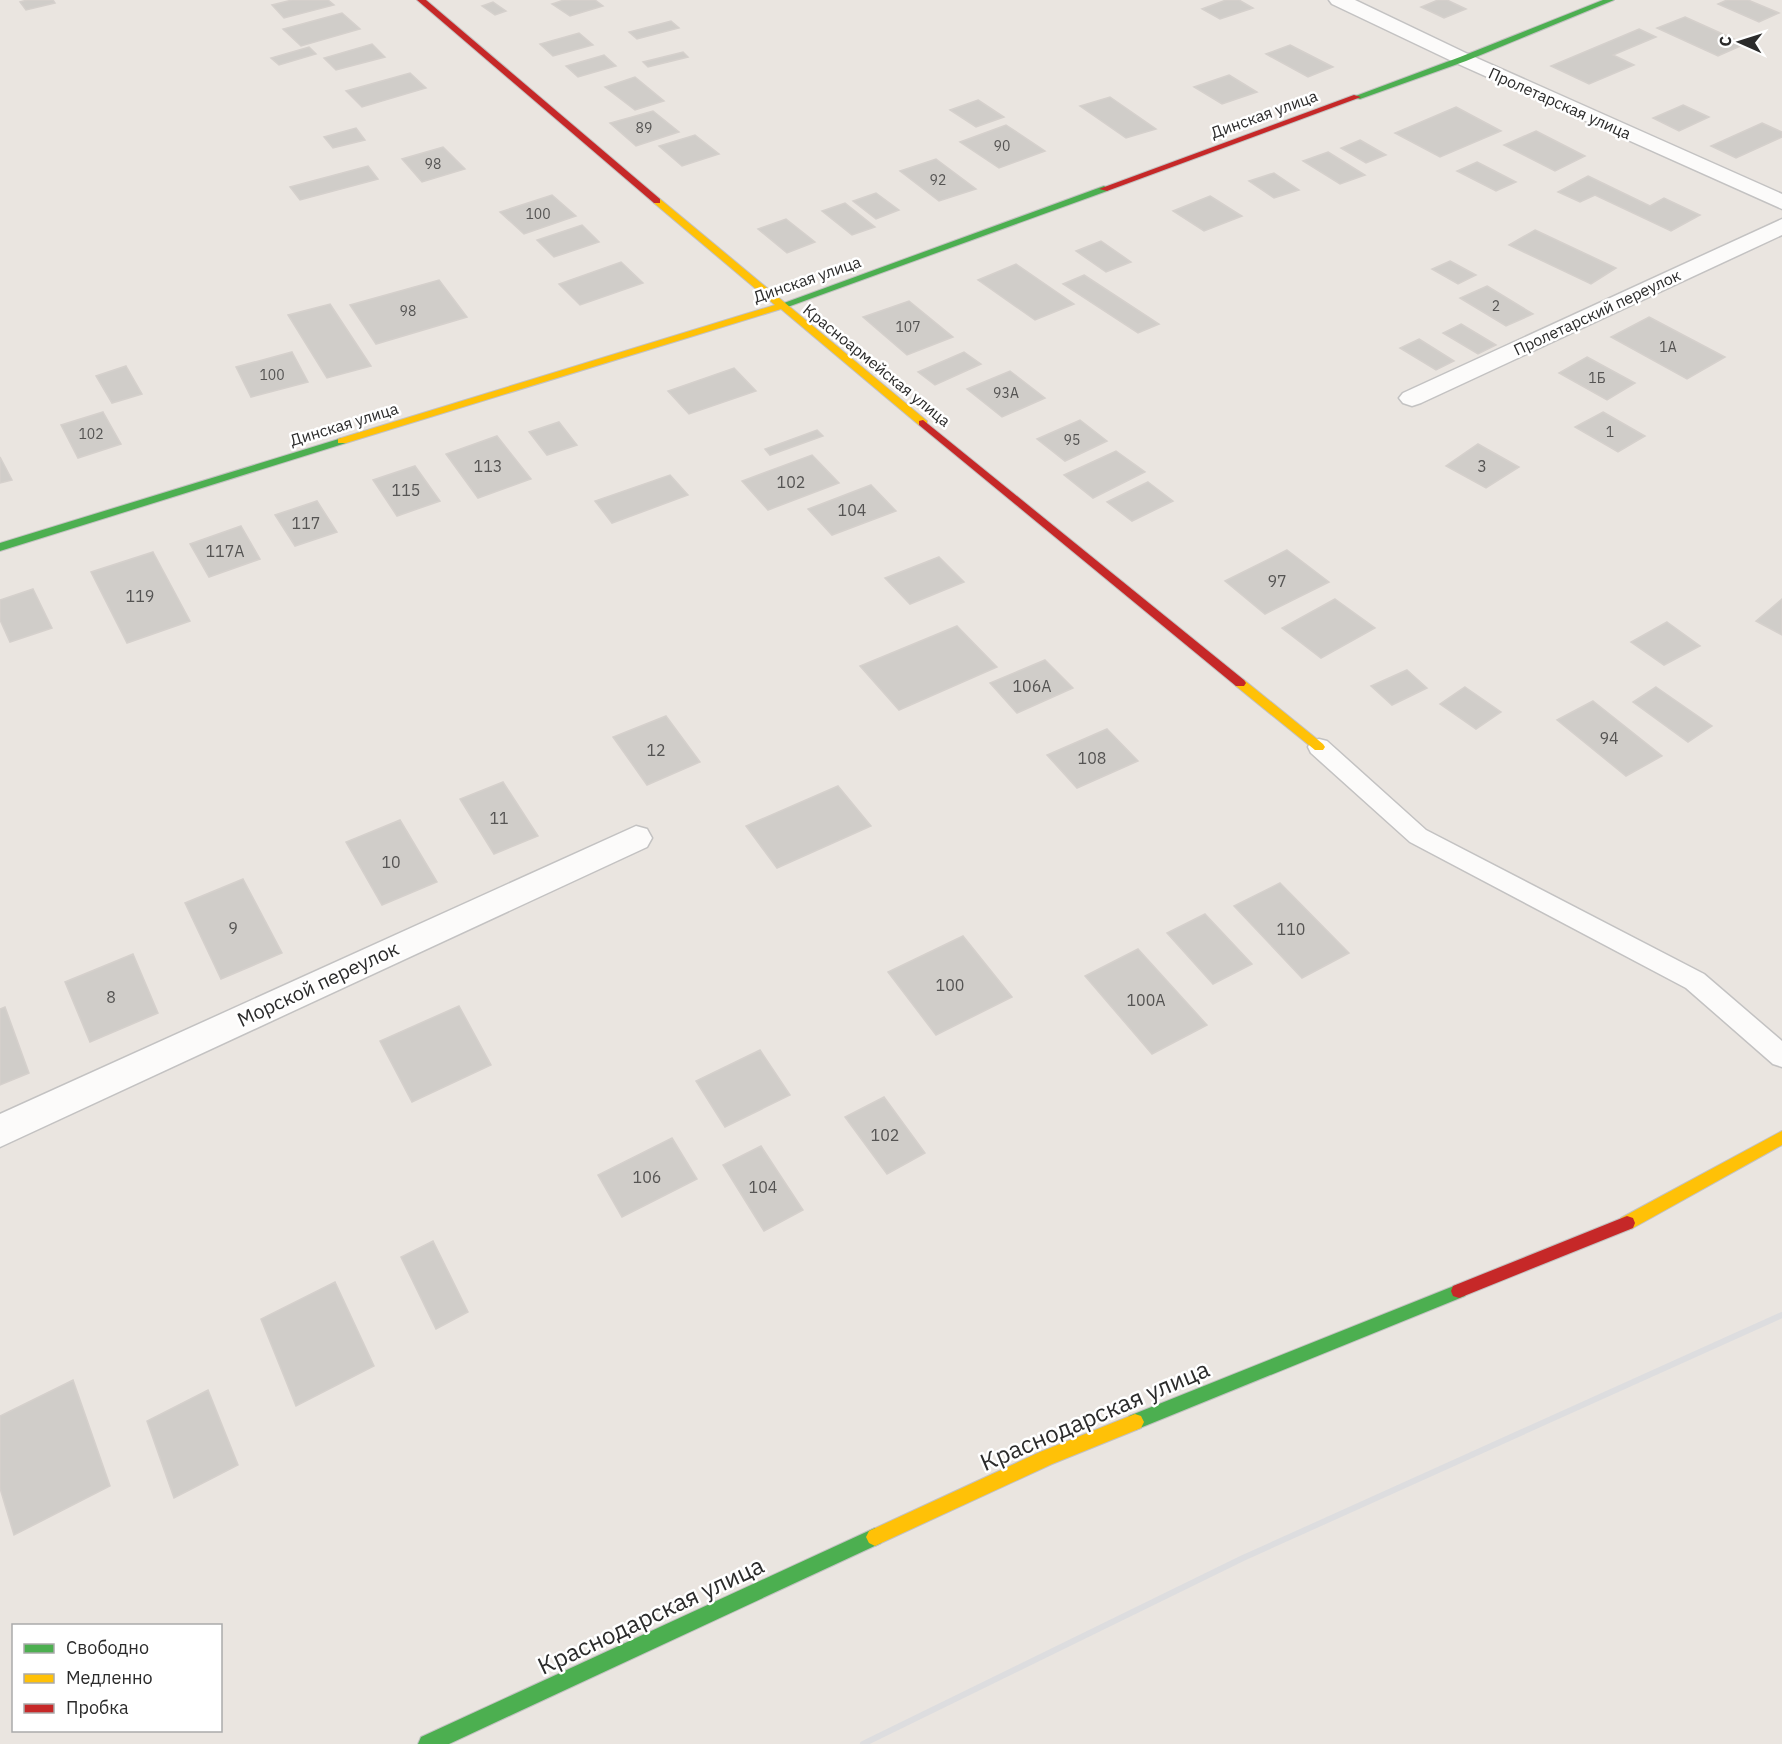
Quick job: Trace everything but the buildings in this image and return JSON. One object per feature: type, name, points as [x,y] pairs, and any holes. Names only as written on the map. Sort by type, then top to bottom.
[{"type":"street","name":"Красноармейская улица","points":[[421,0],[780,306],[1319,747]]},
{"type":"street","name":"Пролетарская улица","points":[[1339,0],[1463,59],[1782,202]]},
{"type":"street","name":"Динская улица","points":[[0,547],[780,306],[1463,59],[1610,0]]},
{"type":"street","name":"Пролетарский переулок","points":[[1412,398],[1782,226]]},
{"type":"street","name":"Морской переулок","points":[[0,1131],[636,838]]},
{"type":"street","name":"Краснодарская улица","points":[[428,1744],[1046,1458],[1625,1224],[1782,1137]]},
{"type":"lane","points":[[1319,747],[1418,836],[1695,981],[1782,1056]]},
{"type":"railway","points":[[863,1744],[1243,1558],[1782,1315]]},
{"type":"traffic: fast","points":[[1357,97],[1463,59],[1610,0]]},
{"type":"traffic: fast","points":[[778,307],[1104,189]]},
{"type":"traffic: fast","points":[[0,547],[342,441]]},
{"type":"traffic: fast","points":[[1135,1422],[1459,1291]]},
{"type":"traffic: fast","points":[[428,1744],[875,1537]]},
{"type":"traffic: slow","points":[[657,201],[923,423]]},
{"type":"traffic: slow","points":[[342,441],[778,307]]},
{"type":"traffic: slow","points":[[1240,683],[1319,747]]},
{"type":"traffic: slow","points":[[1627,1223],[1782,1137]]},
{"type":"traffic: slow","points":[[875,1537],[1046,1458],[1135,1422]]},
{"type":"traffic: jam","points":[[421,0],[657,201]]},
{"type":"traffic: jam","points":[[1104,189],[1357,97]]},
{"type":"traffic: jam","points":[[923,423],[1240,683]]},
{"type":"traffic: jam","points":[[1459,1291],[1627,1223]]}]
